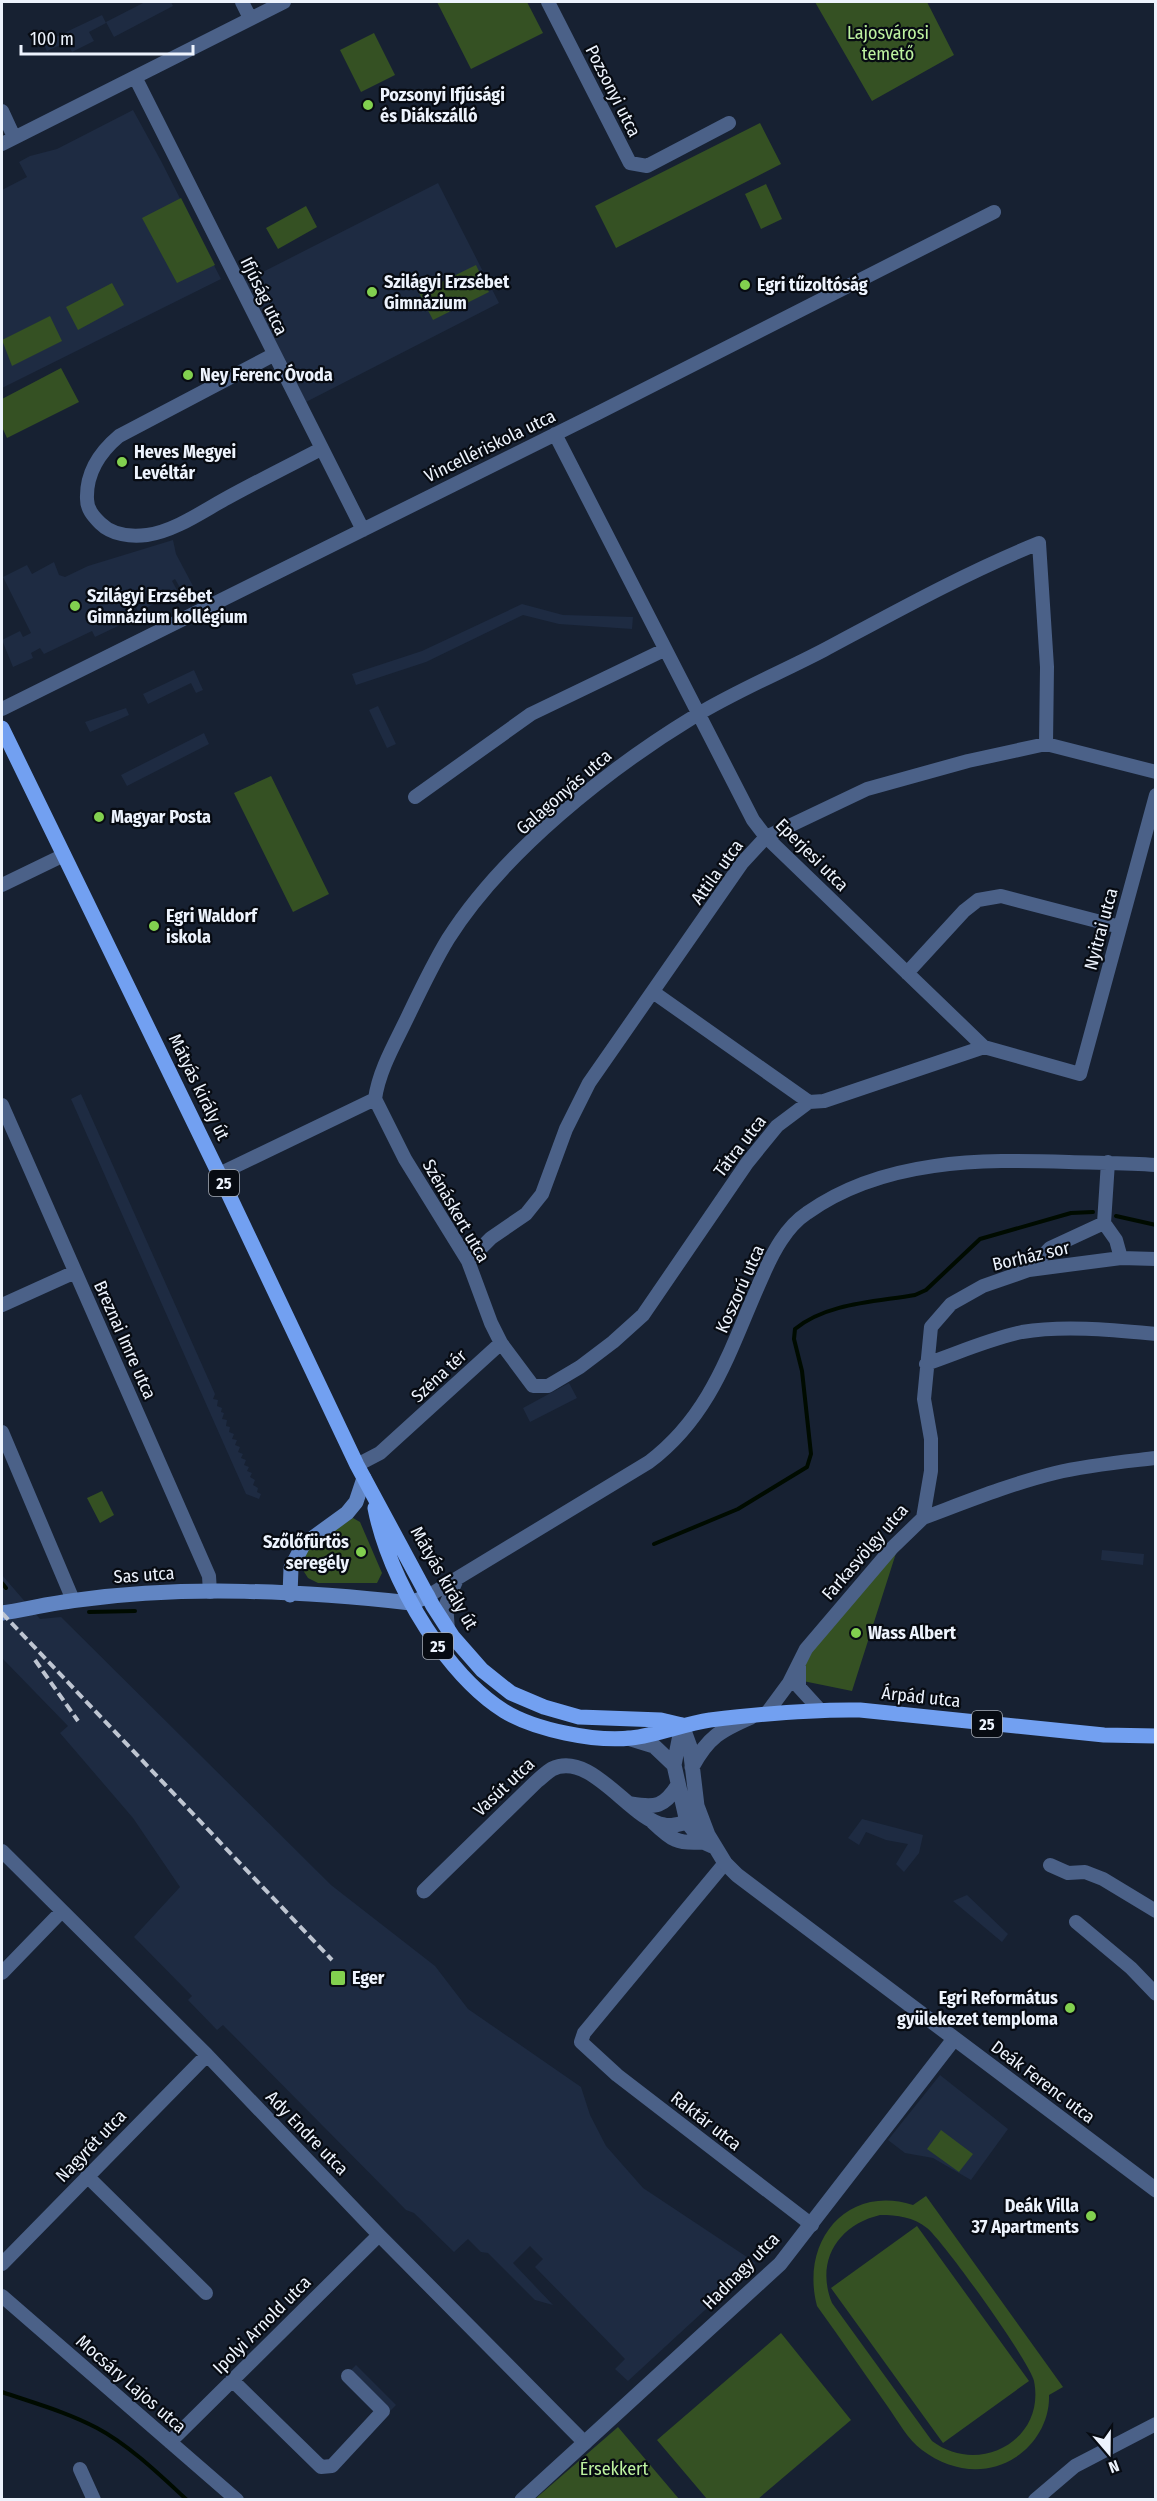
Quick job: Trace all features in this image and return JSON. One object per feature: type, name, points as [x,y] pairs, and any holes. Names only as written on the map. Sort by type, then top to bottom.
[{"type":"main road","name":"Mátyás király út","points":[[2,728],[361,1472],[448,1630],[482,1670],[511,1693],[544,1707],[579,1717],[661,1720],[682,1725]]},
{"type":"main road","points":[[347,1514],[356,1502],[361,1472]]},
{"type":"main road","name":"Mátyás király út","points":[[373,1496],[377,1518],[397,1573],[411,1603],[431,1636],[459,1671],[505,1712],[538,1725],[580,1737],[628,1738],[659,1734],[682,1725]]},
{"type":"main road","points":[[290,1594],[291,1568],[303,1545],[347,1514],[359,1510],[377,1518]]},
{"type":"main road","name":"Sas utca","points":[[2,1613],[73,1600],[162,1593],[290,1594],[411,1603],[428,1596]]},
{"type":"main road","name":"Árpád utca","points":[[682,1725],[760,1715],[820,1710],[860,1710],[1104,1735],[1155,1736]]},
{"type":"street","points":[[242,2],[250,18]]},
{"type":"street","points":[[2,111],[8,140],[284,2]]},
{"type":"street","name":"Pozsonyi utca","points":[[548,2],[630,163],[647,166],[729,123]]},
{"type":"street","name":"Ifjúság utca","points":[[135,77],[363,530]]},
{"type":"street","name":"Vincellériskola utca","points":[[2,709],[555,434],[994,212]]},
{"type":"street","points":[[273,355],[119,436],[103,450],[93,469],[87,501],[90,513],[102,525],[114,532],[129,536],[149,534],[197,514],[321,449]]},
{"type":"street","name":"Eperjesi utca","points":[[555,434],[753,820],[766,837],[984,1047]]},
{"type":"street","name":"Galagonyás utca","points":[[375,1099],[377,1083],[421,990],[449,939],[489,884],[584,794],[637,753],[697,714],[916,600],[1039,543],[1047,667],[1046,744]]},
{"type":"street","points":[[415,797],[531,714],[664,650]]},
{"type":"street","name":"Attila utca","points":[[468,1261],[491,1238],[526,1214],[542,1194],[566,1129],[589,1083],[742,863],[766,837],[867,789],[968,761],[1046,744],[1155,772]]},
{"type":"street","name":"Nyitrai utca","points":[[984,1047],[1080,1074],[1155,795]]},
{"type":"street","points":[[2,885],[64,855]]},
{"type":"street","points":[[907,973],[964,911],[978,900],[1001,896],[1120,927]]},
{"type":"street","points":[[653,992],[809,1102]]},
{"type":"street","name":"Tátra utca","points":[[501,1342],[533,1386],[548,1386],[580,1367],[643,1315],[747,1163],[777,1126],[809,1102],[824,1101],[984,1047]]},
{"type":"street","points":[[219,1174],[375,1099]]},
{"type":"street","name":"Szénáskert utca","points":[[375,1099],[405,1159],[468,1261],[491,1323],[501,1342]]},
{"type":"street","name":"Breznai Imre utca","points":[[2,1105],[209,1576],[210,1592]]},
{"type":"street","name":"Koszorú utca","points":[[428,1596],[649,1462],[669,1447],[692,1420],[724,1367],[764,1274],[785,1234],[806,1214],[855,1188],[913,1169],[984,1160],[1155,1165]]},
{"type":"street","points":[[1108,1162],[1104,1223],[1116,1240],[1121,1258]]},
{"type":"street","points":[[1029,1270],[1050,1248],[1104,1223]]},
{"type":"street","name":"Borház sor","points":[[926,1364],[931,1327],[951,1304],[983,1286],[1029,1270],[1121,1258],[1155,1258]]},
{"type":"street","points":[[2,1305],[75,1272]]},
{"type":"street","points":[[926,1364],[988,1340],[1024,1332],[1069,1330],[1155,1334]]},
{"type":"street","name":"Széna tér","points":[[361,1472],[501,1342]]},
{"type":"street","name":"Farkasvölgy utca","points":[[760,1715],[781,1696],[806,1649],[829,1620],[892,1548],[923,1518],[931,1471],[931,1439],[924,1399],[926,1364]]},
{"type":"street","points":[[2,1432],[73,1600]]},
{"type":"street","points":[[923,1518],[1004,1488],[1054,1473],[1102,1464],[1155,1458]]},
{"type":"street","points":[[448,1630],[446,1604],[457,1579]]},
{"type":"street","points":[[799,1665],[799,1687],[820,1710]]},
{"type":"street","points":[[692,1767],[712,1737],[728,1727],[760,1715]]},
{"type":"street","points":[[682,1725],[674,1765],[678,1785],[687,1822],[708,1841]]},
{"type":"street","name":"Deák Ferenc utca","points":[[682,1725],[690,1747],[697,1806],[708,1841],[737,1875],[1155,2190]]},
{"type":"street","points":[[628,1738],[654,1746],[674,1765]]},
{"type":"street","name":"Vasút utca","points":[[424,1891],[537,1781],[553,1769],[569,1766],[587,1772],[677,1841],[683,1843],[708,1841]]},
{"type":"street","points":[[629,1803],[652,1807],[668,1800],[678,1785]]},
{"type":"street","points":[[652,1822],[672,1826],[687,1822],[697,1806]]},
{"type":"street","name":"Ady Endre utca","points":[[2,1851],[207,2055],[379,2235],[585,2443]]},
{"type":"street","name":"Raktár utca","points":[[725,1863],[585,2033],[581,2042],[617,2075],[812,2225]]},
{"type":"street","points":[[1050,1865],[1068,1873],[1085,1872],[1103,1879],[1155,1911]]},
{"type":"street","points":[[2,1972],[62,1911]]},
{"type":"street","points":[[1076,1922],[1131,1968],[1155,1994]]},
{"type":"street","name":"Hadnagy utca","points":[[522,2499],[780,2264],[954,2039]]},
{"type":"street","name":"Nagyrét utca","points":[[2,2264],[207,2055]]},
{"type":"street","points":[[87,2176],[206,2294]]},
{"type":"street","name":"Ipolyi Arnold utca","points":[[171,2442],[379,2235]]},
{"type":"street","name":"Mocsáry Lajos utca","points":[[2,2296],[237,2499]]},
{"type":"street","points":[[232,2380],[321,2467],[332,2466],[383,2411],[348,2376]]},
{"type":"street","points":[[1035,2499],[1075,2466],[1155,2424]]},
{"type":"street","points":[[80,2469],[94,2499]]},
{"type":"shaded area","points":[[145,2],[171,2],[173,6],[114,37],[106,22]]},
{"type":"shaded area","points":[[102,15],[106,23],[89,32],[94,41],[72,52],[67,42],[47,51],[43,43]]},
{"type":"shaded area","points":[[133,110],[221,279],[2,388],[2,190],[27,177],[19,162],[30,156],[57,149]]},
{"type":"shaded area","name":"Szilágyi Erzsébet Gimnázium","points":[[438,183],[499,303],[306,402],[245,281]]},
{"type":"shaded area","name":"Szilágyi Erzsébet Gimnázium kollégium","points":[[173,540],[176,554],[193,586],[182,591],[175,579],[172,581],[178,592],[138,612],[133,600],[130,601],[136,614],[118,626],[95,637],[92,631],[44,654],[40,648],[31,653],[33,658],[13,667],[2,640],[20,631],[23,637],[31,633],[3,577],[27,565],[32,574],[54,562],[59,575],[65,577],[88,566]]},
{"type":"shaded area","points":[[522,604],[563,615],[633,617],[632,629],[559,624],[523,615],[426,662],[356,685],[352,674],[422,651]]},
{"type":"shaded area","points":[[194,670],[203,690],[196,693],[191,683],[148,704],[143,694]]},
{"type":"shaded area","points":[[378,706],[396,744],[387,748],[369,710]]},
{"type":"shaded area","points":[[126,708],[129,715],[90,732],[85,722]]},
{"type":"shaded area","points":[[204,733],[209,744],[127,786],[121,775]]},
{"type":"shaded area","points":[[81,1094],[215,1394],[213,1399],[218,1400],[217,1406],[222,1408],[221,1412],[224,1413],[222,1419],[227,1420],[226,1426],[230,1427],[229,1432],[234,1434],[232,1439],[237,1440],[235,1445],[240,1447],[238,1452],[243,1454],[241,1458],[246,1460],[244,1465],[249,1467],[247,1471],[252,1473],[250,1477],[255,1480],[253,1485],[261,1494],[259,1499],[246,1494],[71,1099]]},
{"type":"shaded area","points":[[569,1383],[577,1398],[530,1422],[523,1408]]},
{"type":"shaded area","points":[[1102,1550],[1144,1554],[1143,1565],[1101,1560]]},
{"type":"shaded area","points":[[2,1575],[40,1619],[61,1617],[331,1885],[435,1966],[468,2009],[581,2087],[590,2115],[606,2146],[643,2188],[756,2263],[628,2381],[615,2369],[625,2359],[535,2267],[543,2259],[530,2246],[513,2263],[553,2305],[535,2300],[488,2253],[481,2252],[468,2239],[454,2252],[414,2213],[406,2210],[223,2025],[217,2030],[188,2000],[192,1996],[134,1937],[180,1887],[133,1818],[60,1733],[68,1726],[2,1658]]},
{"type":"shaded area","points":[[862,1819],[923,1835],[919,1853],[904,1872],[896,1864],[908,1844],[886,1840],[866,1832],[859,1845],[848,1838]]},
{"type":"shaded area","points":[[967,1895],[1008,1934],[1002,1942],[953,1901]]},
{"type":"shaded area","points":[[940,2075],[1008,2129],[971,2180],[933,2158],[905,2153],[888,2140]]},
{"type":"shaded area","points":[[356,2365],[396,2405],[390,2411],[350,2371]]},
{"type":"green space","points":[[437,2],[527,2],[543,33],[471,69]]},
{"type":"green space","name":"Lajosvárosi temető","points":[[815,2],[927,2],[954,55],[872,101]]},
{"type":"green space","points":[[374,33],[395,75],[361,92],[340,50]]},
{"type":"green space","points":[[760,123],[781,164],[616,248],[595,206]]},
{"type":"green space","points":[[766,184],[782,219],[761,229],[745,194]]},
{"type":"green space","points":[[181,198],[215,265],[177,283],[142,218]]},
{"type":"green space","points":[[306,206],[317,227],[278,249],[266,228]]},
{"type":"green space","points":[[476,265],[489,292],[433,320],[419,293]]},
{"type":"green space","points":[[112,283],[124,305],[78,330],[66,307]]},
{"type":"green space","points":[[50,316],[62,341],[12,366],[2,340]]},
{"type":"green space","points":[[61,368],[79,402],[7,438],[2,427],[2,399]]},
{"type":"green space","points":[[271,776],[329,894],[293,912],[234,793]]},
{"type":"green space","points":[[102,1491],[114,1515],[100,1523],[87,1498]]},
{"type":"green space","points":[[353,1518],[360,1522],[382,1573],[377,1583],[318,1583],[308,1578],[301,1567],[300,1559],[304,1550]]},
{"type":"green space","points":[[897,1550],[852,1691],[803,1681],[803,1663],[812,1647]]},
{"type":"green space","points":[[941,2130],[973,2154],[959,2172],[927,2149]]},
{"type":"green space","points":[[926,2196],[1063,2387],[1049,2395],[1044,2422],[1030,2445],[1016,2457],[993,2467],[968,2469],[956,2467],[944,2463],[917,2446],[903,2430],[817,2306],[813,2282],[815,2260],[822,2240],[834,2224],[849,2211],[867,2203],[889,2201],[913,2205]],"holes":[[[887,2215],[905,2217],[927,2228],[985,2303],[1029,2370],[1034,2381],[1035,2402],[1030,2421],[1019,2436],[1005,2447],[988,2453],[969,2455],[950,2451],[932,2441],[832,2303],[827,2288],[826,2273],[834,2247],[852,2227],[865,2220]]]},
{"type":"green space","points":[[917,2226],[1029,2381],[943,2443],[831,2288]]},
{"type":"green space","points":[[781,2333],[851,2420],[758,2499],[707,2499],[657,2440]]},
{"type":"green space","name":"Érsekkert","points":[[618,2427],[679,2499],[535,2499]]},
{"type":"waterway","points":[[654,1544],[738,1509],[807,1467],[811,1454],[802,1371],[794,1339],[795,1329],[808,1320],[836,1309],[915,1295],[926,1290],[980,1239],[1071,1213],[1093,1212]]},
{"type":"waterway","points":[[1116,1216],[1156,1225]]},
{"type":"waterway","points":[[2,1583],[6,1588]]},
{"type":"waterway","points":[[89,1612],[135,1611]]},
{"type":"waterway","points":[[2,2392],[74,2417],[109,2435],[144,2461],[187,2500]]},
{"type":"railway","points":[[2,1613],[332,1960]]},
{"type":"railway","points":[[35,1660],[78,1721]]},
{"type":"place","name":"Pozsonyi Ifjúsági és Diákszálló","points":[[368,105]]},
{"type":"place","name":"Egri tűzoltóság","points":[[745,285]]},
{"type":"place","name":"Szilágyi Erzsébet Gimnázium","points":[[372,292]]},
{"type":"place","name":"Ney Ferenc Óvoda","points":[[188,375]]},
{"type":"place","name":"Heves Megyei Levéltár","points":[[122,462]]},
{"type":"place","name":"Szilágyi Erzsébet Gimnázium kollégium","points":[[75,606]]},
{"type":"place","name":"Magyar Posta","points":[[99,817]]},
{"type":"place","name":"Egri Waldorf iskola","points":[[154,926]]},
{"type":"place","name":"Szőlőfürtös seregély","points":[[361,1552]]},
{"type":"place","name":"Wass Albert","points":[[856,1633]]},
{"type":"place","name":"Eger","points":[[338,1978]]},
{"type":"place","name":"Egri Református gyülekezet temploma","points":[[1070,2008]]},
{"type":"place","name":"Deák Villa 37 Apartments","points":[[1091,2216]]}]
